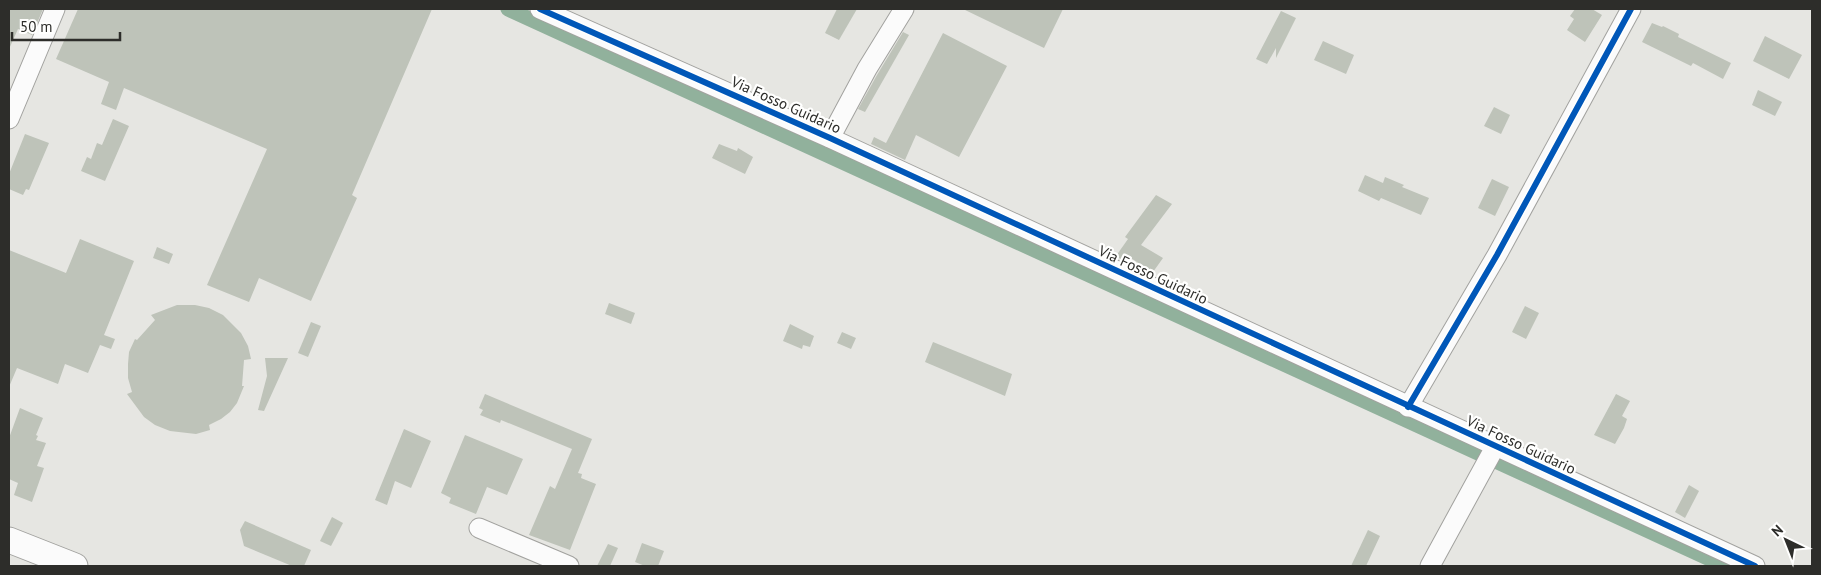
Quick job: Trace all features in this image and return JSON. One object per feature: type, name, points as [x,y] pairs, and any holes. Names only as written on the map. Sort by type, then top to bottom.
[{"type":"main road","points":[[9,540],[75,566]]},
{"type":"street","points":[[9,119],[55,9]]},
{"type":"street","name":"Via Fosso Guidario","points":[[540,9],[830,138],[1408,407],[1492,454],[1755,566]]},
{"type":"street","points":[[830,138],[867,69],[904,9]]},
{"type":"street","points":[[1408,407],[1497,255],[1631,9]]},
{"type":"street","points":[[1430,566],[1492,454]]},
{"type":"street","points":[[479,528],[569,566]]},
{"type":"building","points":[[9,9],[43,9],[32,35],[18,29],[9,49]]},
{"type":"building","points":[[78,9],[432,9],[352,195],[357,198],[311,301],[259,278],[249,302],[207,285],[267,149],[124,88],[116,110],[101,104],[109,82],[56,59]]},
{"type":"building","points":[[837,9],[857,9],[839,40],[825,33]]},
{"type":"building","points":[[963,9],[1063,9],[1044,48]]},
{"type":"building","points":[[1575,9],[1592,9],[1602,15],[1585,42],[1567,30],[1574,19],[1570,16]]},
{"type":"building","points":[[1281,11],[1296,18],[1276,58],[1276,48],[1267,64],[1256,59]]},
{"type":"building","points":[[1652,23],[1679,34],[1678,37],[1731,63],[1723,79],[1693,63],[1691,66],[1642,42]]},
{"type":"building","points":[[903,32],[909,35],[865,112],[858,109],[877,75]]},
{"type":"building","points":[[943,33],[1007,66],[959,157],[916,135],[905,160],[871,144],[874,137],[886,143]]},
{"type":"building","points":[[1765,36],[1802,55],[1789,79],[1753,61]]},
{"type":"building","points":[[1323,41],[1354,55],[1346,74],[1314,60]]},
{"type":"building","points":[[1758,90],[1782,102],[1775,116],[1752,105]]},
{"type":"building","points":[[1494,107],[1510,115],[1501,134],[1484,126]]},
{"type":"building","points":[[113,119],[129,126],[105,181],[81,171],[87,157],[91,159],[97,143],[102,145]]},
{"type":"building","points":[[25,134],[49,143],[29,190],[26,189],[23,195],[9,189],[9,174]]},
{"type":"building","points":[[719,144],[737,151],[738,148],[753,157],[745,174],[712,158]]},
{"type":"building","points":[[1365,175],[1383,183],[1385,177],[1404,185],[1402,187],[1429,198],[1421,215],[1381,198],[1379,201],[1358,191]]},
{"type":"building","points":[[1492,179],[1509,187],[1495,216],[1478,208]]},
{"type":"building","points":[[1156,195],[1172,204],[1141,245],[1163,258],[1153,272],[1129,257],[1125,262],[1116,256],[1128,239],[1125,237]]},
{"type":"building","points":[[80,239],[134,261],[104,335],[115,339],[111,349],[100,345],[88,373],[65,364],[58,384],[17,368],[9,387],[9,250],[66,273]]},
{"type":"building","points":[[157,247],[173,254],[169,264],[153,258]]},
{"type":"building","points":[[609,303],[635,313],[631,324],[605,314]]},
{"type":"building","points":[[177,305],[195,305],[209,308],[223,315],[241,333],[248,346],[251,359],[244,360],[242,386],[244,386],[237,403],[230,412],[209,425],[210,430],[196,434],[170,431],[155,425],[144,417],[127,394],[132,392],[128,378],[128,364],[129,352],[135,339],[137,340],[155,320],[151,315]]},
{"type":"building","points":[[1525,306],[1539,313],[1526,339],[1512,332]]},
{"type":"building","points":[[311,322],[321,326],[308,357],[298,353]]},
{"type":"building","points":[[790,324],[814,336],[810,347],[803,345],[802,349],[783,341]]},
{"type":"building","points":[[842,332],[856,338],[851,349],[837,343]]},
{"type":"building","points":[[933,342],[1012,374],[1005,396],[925,362]]},
{"type":"building","points":[[265,358],[288,358],[264,411],[258,410],[267,376]]},
{"type":"building","points":[[485,394],[592,439],[578,473],[582,474],[581,478],[596,484],[570,550],[529,535],[550,486],[555,489],[572,449],[501,420],[500,423],[480,415],[483,410],[479,408]]},
{"type":"building","points":[[1616,394],[1630,401],[1622,416],[1627,419],[1624,428],[1615,444],[1594,435]]},
{"type":"building","points":[[20,408],[43,418],[36,435],[38,436],[36,440],[46,443],[37,466],[44,468],[32,502],[14,495],[18,483],[9,479],[9,438]]},
{"type":"building","points":[[404,429],[431,441],[411,488],[395,481],[387,505],[375,500]]},
{"type":"building","points":[[465,435],[523,459],[507,495],[487,487],[476,514],[449,503],[451,498],[441,493]]},
{"type":"building","points":[[1689,485],[1699,491],[1685,518],[1675,512]]},
{"type":"building","points":[[332,517],[343,523],[331,546],[320,541]]},
{"type":"building","points":[[245,521],[311,550],[304,566],[292,566],[244,546],[240,530]]},
{"type":"building","points":[[1368,530],[1380,536],[1366,566],[1351,566]]},
{"type":"building","points":[[642,543],[664,551],[658,566],[645,566],[635,562]]},
{"type":"building","points":[[608,544],[618,548],[610,566],[597,566]]},
{"type":"waterway","points":[[508,9],[1725,566]]},
{"type":"cycle path","points":[[540,9],[830,138],[1755,566]]},
{"type":"cycle path","points":[[1408,407],[1497,255],[1631,9]]}]
